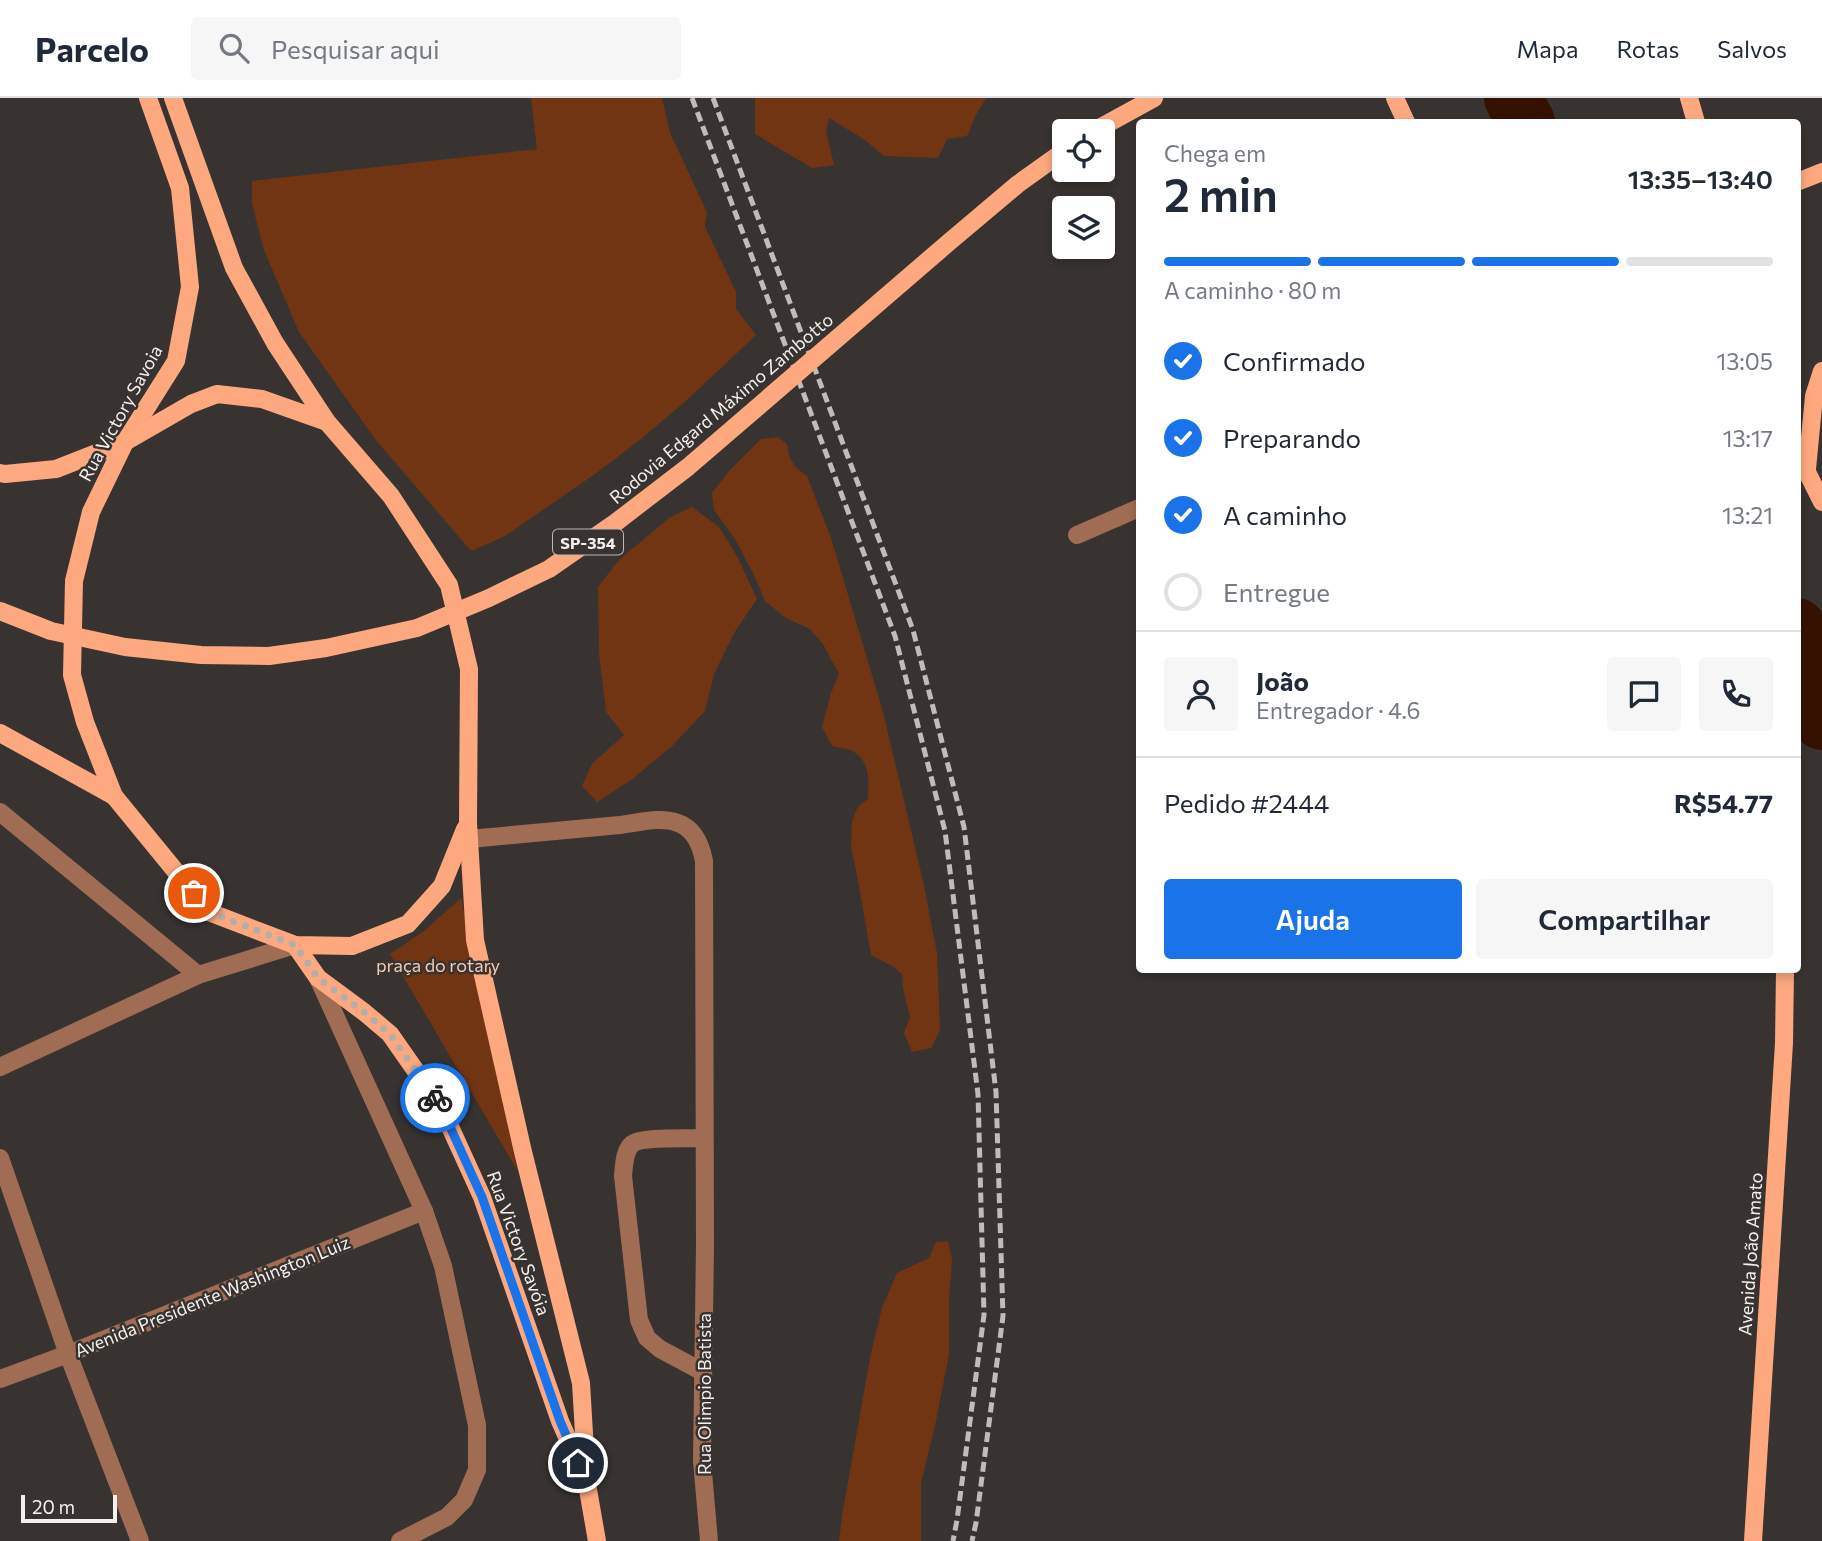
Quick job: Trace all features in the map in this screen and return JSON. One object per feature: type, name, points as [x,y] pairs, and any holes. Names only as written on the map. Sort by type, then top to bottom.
[{"type":"main road","name":"Rua Victory Savoia","points":[[148,98],[180,188],[190,287],[177,361],[125,442],[91,512],[74,581],[72,675],[85,722],[114,796],[209,912],[295,945]]},
{"type":"main road","points":[[173,98],[234,268],[275,343],[327,422],[390,496],[449,584],[469,669],[469,831],[475,940],[520,1141],[581,1383],[587,1483],[597,1541]]},
{"type":"main road","points":[[1115,119],[1154,98]]},
{"type":"main road","points":[[1395,98],[1405,119]]},
{"type":"main road","points":[[1689,98],[1695,119]]},
{"type":"main road","name":"Rodovia Edgard Máximo Zambotto","points":[[0,611],[51,631],[125,647],[201,655],[269,656],[326,648],[417,628],[489,598],[549,569],[688,467],[948,243],[1018,184],[1052,160]]},
{"type":"main road","points":[[1801,180],[1822,172]]},
{"type":"main road","points":[[1822,372],[1814,396],[1802,462],[1822,502]]},
{"type":"main road","points":[[0,472],[5,474],[56,468],[125,442],[191,404],[218,394],[262,399],[327,422]]},
{"type":"main road","points":[[0,733],[114,796]]},
{"type":"main road","points":[[295,945],[352,946],[408,924],[442,886],[469,831]]},
{"type":"main road","name":"Rua Victory Savóia","points":[[295,945],[318,978],[390,1034],[441,1107],[482,1197],[560,1421],[587,1483]]},
{"type":"main road","name":"Avenida João Amato","points":[[1753,1541],[1786,973]]},
{"type":"street","points":[[1077,535],[1136,509]]},
{"type":"street","points":[[0,812],[198,975]]},
{"type":"street","name":"Rua Olimpio Batista","points":[[469,831],[621,825],[660,820],[680,823],[694,833],[701,846],[704,861],[705,1138],[702,1461],[709,1541]]},
{"type":"street","points":[[0,1067],[198,975],[295,945]]},
{"type":"street","points":[[318,978],[424,1211],[443,1266],[477,1425],[477,1470],[464,1500],[447,1517],[400,1541]]},
{"type":"street","points":[[703,1372],[660,1349],[647,1338],[639,1320],[623,1176],[625,1157],[631,1144],[641,1140],[705,1138]]},
{"type":"street","points":[[0,1158],[68,1354],[140,1541]]},
{"type":"street","name":"Avenida Presidente Washington Luiz","points":[[0,1380],[424,1211]]},
{"type":"green space","points":[[531,98],[662,98],[670,133],[707,212],[705,227],[736,292],[736,309],[756,335],[687,400],[595,474],[505,536],[471,551],[375,439],[299,332],[264,250],[252,204],[252,181],[537,149]]},
{"type":"green space","points":[[755,98],[986,98],[967,136],[947,139],[938,158],[884,156],[865,140],[829,118],[826,131],[834,165],[812,168],[755,134]]},
{"type":"green space","points":[[778,437],[787,444],[789,456],[796,468],[807,476],[831,538],[883,712],[937,953],[940,1030],[931,1048],[912,1052],[904,1033],[910,1017],[902,974],[871,955],[851,847],[852,821],[858,806],[868,799],[866,766],[854,752],[832,746],[822,727],[839,674],[823,644],[810,629],[786,618],[765,601],[735,539],[714,510],[712,493],[729,471],[761,439]]},
{"type":"green space","points":[[692,507],[719,527],[737,556],[757,599],[734,633],[714,674],[705,711],[671,747],[631,780],[597,802],[582,786],[592,764],[624,735],[606,712],[599,653],[598,587],[619,560],[669,518]]},
{"type":"green space","name":"praça do rotary","points":[[461,898],[517,1170],[390,954],[424,931]]},
{"type":"green space","points":[[948,1241],[952,1259],[949,1354],[921,1483],[921,1541],[839,1541],[871,1353],[882,1308],[897,1273],[929,1258],[936,1242]]},
{"type":"waterway","points":[[1513,98],[1524,119]]},
{"type":"waterway","points":[[1801,642],[1822,721]]},
{"type":"railway","points":[[692,98],[895,636],[945,831],[978,1094],[984,1315],[953,1541]]},
{"type":"railway","points":[[713,98],[913,630],[964,827],[996,1092],[1003,1316],[972,1541]]},
{"type":"way so far","points":[[194,893],[209,912],[295,945],[318,978],[390,1034],[435,1098]]},
{"type":"route","points":[[435,1098],[482,1197],[560,1421],[578,1463]]}]
